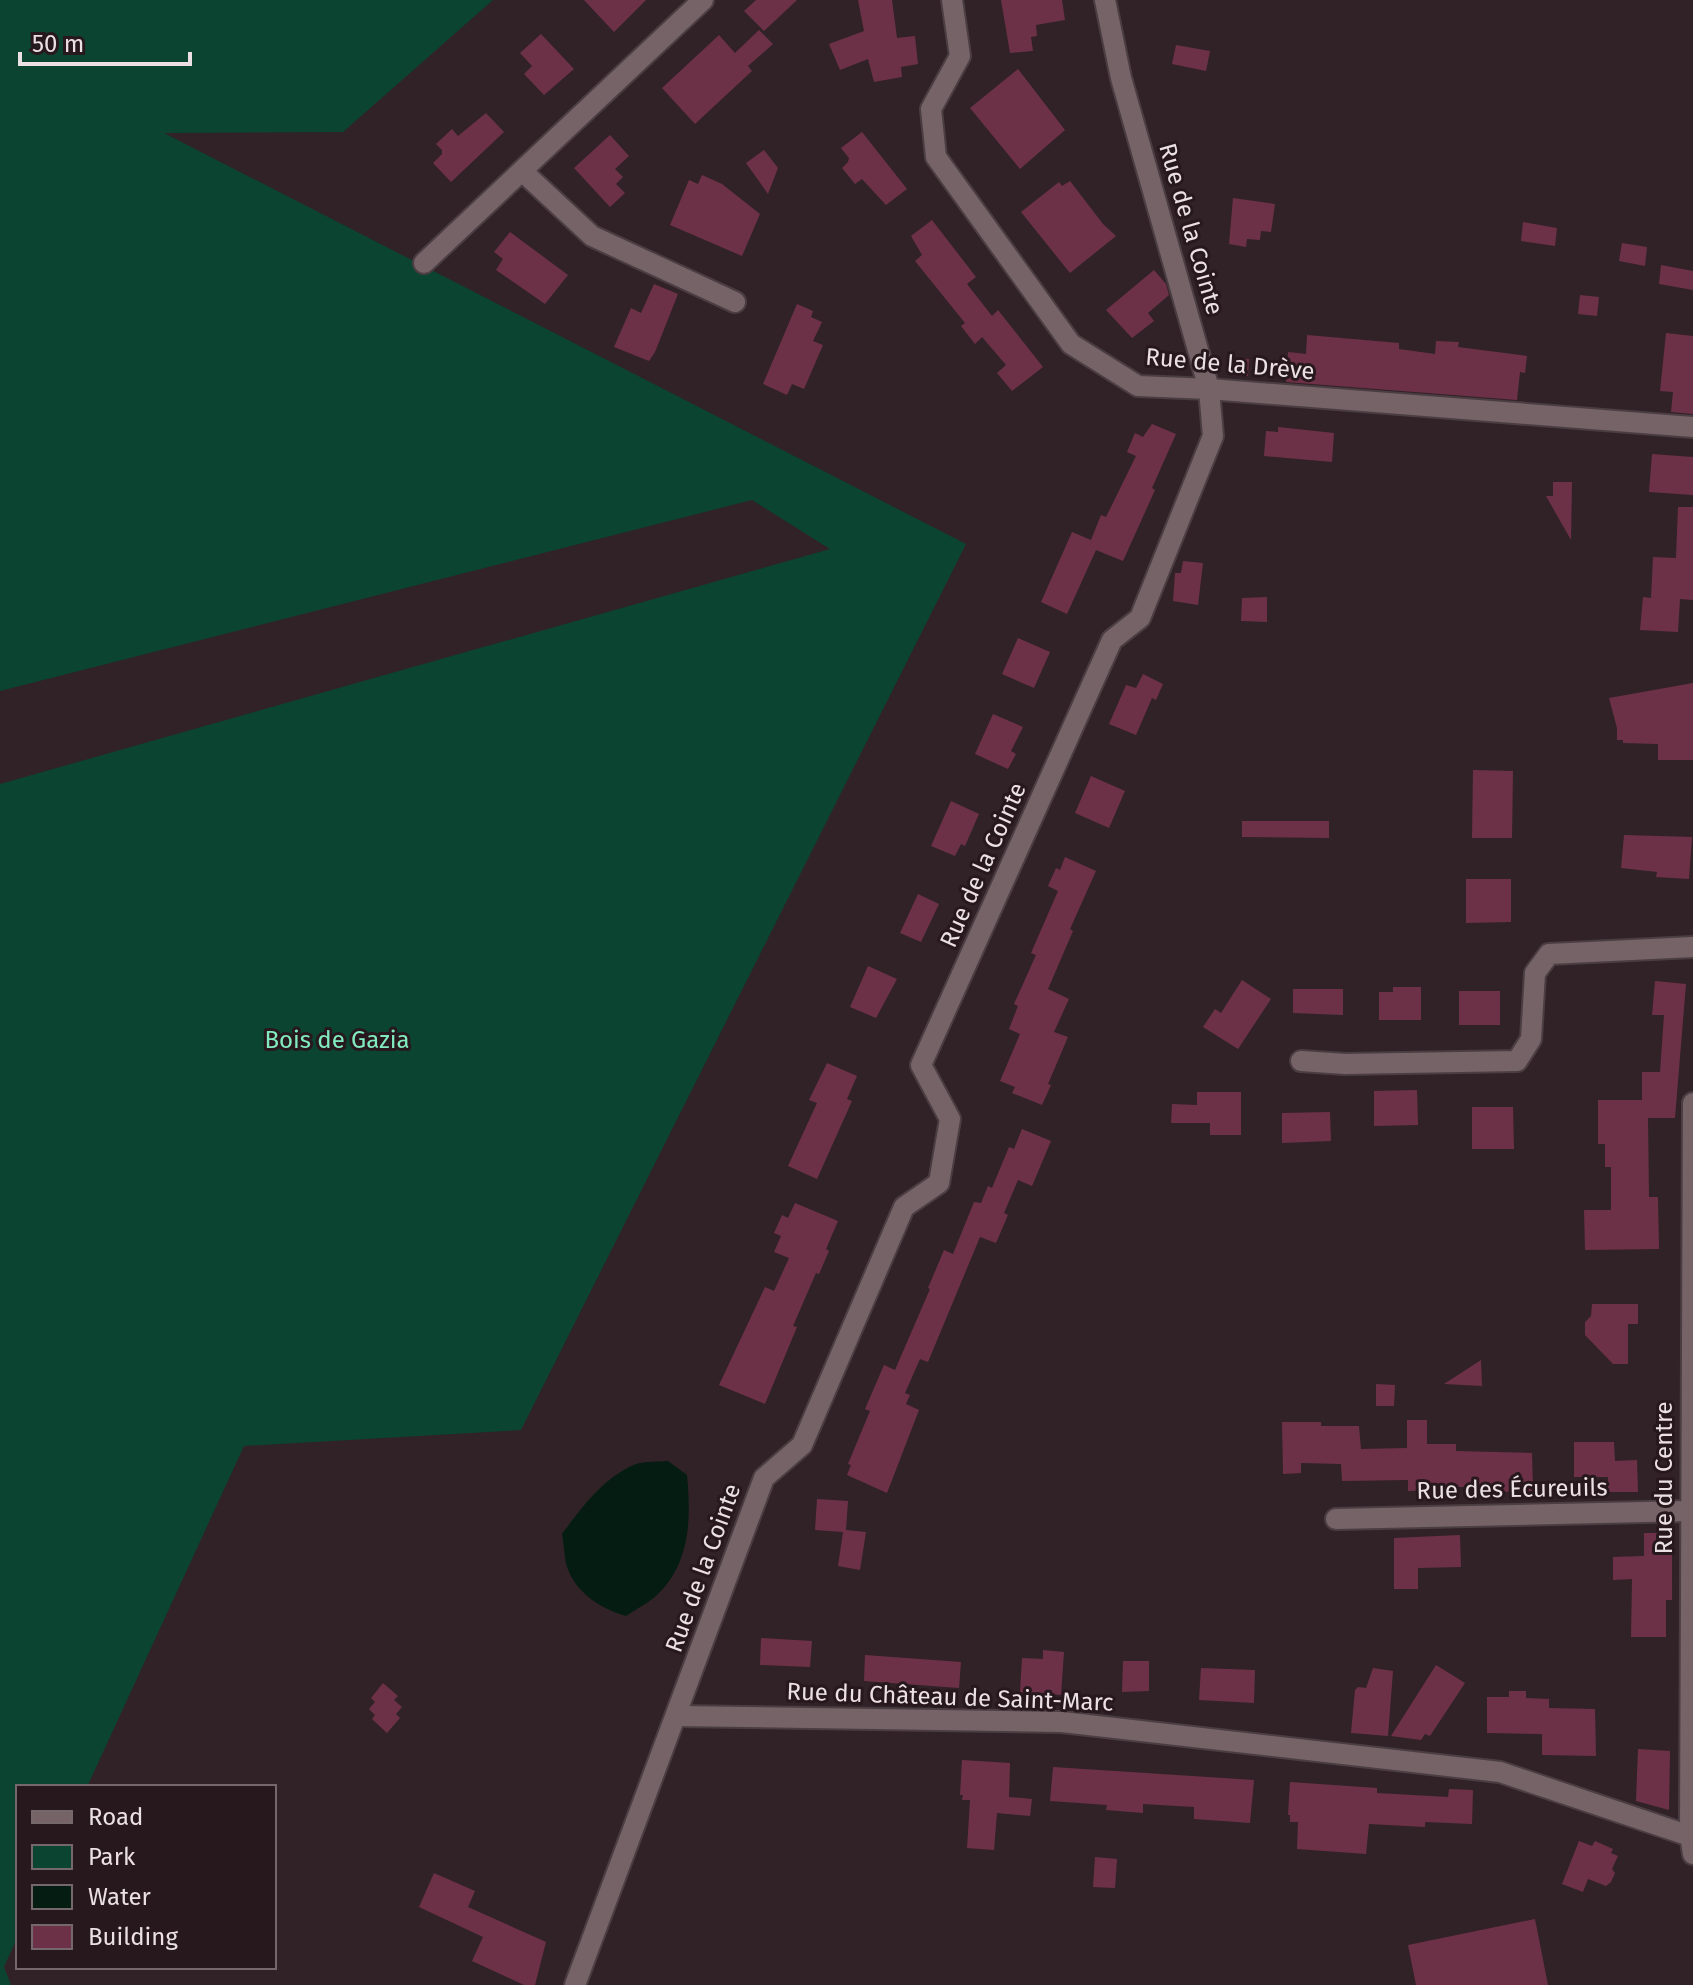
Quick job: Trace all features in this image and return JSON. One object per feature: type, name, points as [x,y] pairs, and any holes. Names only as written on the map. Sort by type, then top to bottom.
[{"type":"street","points":[[424,263],[703,0]]},
{"type":"street","name":"Rue de la Drève","points":[[952,0],[960,56],[931,109],[936,157],[1071,344],[1138,386],[1693,427]]},
{"type":"street","name":"Rue de la Cointe","points":[[676,1716],[764,1478],[802,1445],[904,1207],[939,1183],[950,1119],[921,1065],[1112,640],[1140,618],[1213,436],[1209,389],[1121,78],[1105,0]]},
{"type":"street","points":[[522,171],[592,236],[735,302]]},
{"type":"street","points":[[1301,1061],[1345,1064],[1517,1061],[1531,1039],[1535,973],[1549,954],[1693,947]]},
{"type":"street","name":"Rue du Centre","points":[[1692,1842],[1689,1511],[1693,1103]]},
{"type":"street","name":"Rue des Écureuils","points":[[1336,1519],[1689,1511]]},
{"type":"street","points":[[575,1985],[676,1716]]},
{"type":"street","name":"Rue du Château de Saint-Marc","points":[[676,1716],[1062,1722],[1500,1772],[1692,1842]]},
{"type":"green space","name":"Bois de Gazia","points":[[0,0],[493,0],[343,132],[164,133],[966,544],[521,1430],[244,1446],[88,1785],[16,1785],[16,1940],[4,1967],[11,1985],[0,1985],[0,784],[830,549],[752,500],[0,691]]},
{"type":"water","points":[[668,1461],[687,1475],[689,1507],[683,1553],[677,1568],[658,1594],[626,1616],[599,1604],[576,1585],[567,1567],[562,1534],[586,1503],[624,1470],[636,1464]]},
{"type":"building","points":[[584,0],[646,0],[614,32]]},
{"type":"building","points":[[756,0],[797,0],[764,31],[744,11]]},
{"type":"building","points":[[858,0],[892,0],[897,38],[915,36],[918,64],[901,67],[902,77],[874,82],[868,59],[840,70],[829,44],[864,31]]},
{"type":"building","points":[[1001,0],[1062,0],[1065,20],[1036,25],[1037,36],[1031,37],[1033,51],[1010,53]]},
{"type":"building","points":[[759,30],[773,44],[748,66],[752,71],[695,124],[662,88],[719,35],[735,53]]},
{"type":"building","points":[[541,34],[574,69],[544,95],[524,74],[532,66],[520,53]]},
{"type":"building","points":[[1176,45],[1210,51],[1206,71],[1172,64]]},
{"type":"building","points":[[1018,69],[1065,130],[1020,169],[970,108]]},
{"type":"building","points":[[486,113],[504,132],[451,182],[433,163],[442,154],[436,144],[452,129],[458,136]]},
{"type":"building","points":[[862,132],[907,189],[886,205],[862,179],[855,184],[842,168],[849,158],[841,148]]},
{"type":"building","points":[[610,135],[629,156],[615,169],[623,177],[616,184],[625,193],[610,207],[574,168]]},
{"type":"building","points":[[764,150],[778,168],[768,194],[746,163]]},
{"type":"building","points":[[702,175],[722,184],[760,214],[742,256],[670,225],[689,180],[698,184]]},
{"type":"building","points":[[1070,181],[1116,236],[1070,273],[1021,212],[1059,182],[1062,186]]},
{"type":"building","points":[[1233,198],[1275,204],[1271,232],[1261,231],[1260,240],[1247,239],[1246,247],[1229,244]]},
{"type":"building","points":[[932,220],[976,277],[967,284],[992,316],[998,310],[1043,367],[1012,391],[997,373],[1006,365],[982,337],[975,344],[961,326],[965,323],[915,261],[922,255],[911,236]]},
{"type":"building","points":[[1523,222],[1557,228],[1555,246],[1521,241]]},
{"type":"building","points":[[510,232],[568,275],[545,304],[496,270],[503,259],[494,252]]},
{"type":"building","points":[[1622,243],[1647,247],[1645,266],[1619,261]]},
{"type":"building","points":[[1661,265],[1693,271],[1693,290],[1659,284]]},
{"type":"building","points":[[1154,270],[1166,284],[1169,295],[1148,313],[1154,321],[1132,338],[1106,310]]},
{"type":"building","points":[[654,284],[678,294],[649,361],[614,347],[631,308],[641,313]]},
{"type":"building","points":[[1580,295],[1599,297],[1597,316],[1578,314]]},
{"type":"building","points":[[797,304],[813,311],[811,317],[822,322],[813,341],[823,345],[804,389],[792,384],[787,395],[763,384]]},
{"type":"building","points":[[1666,333],[1693,336],[1693,414],[1671,412],[1673,392],[1660,391]]},
{"type":"building","points":[[1307,335],[1399,343],[1399,349],[1435,354],[1436,341],[1459,342],[1458,347],[1527,356],[1525,373],[1520,372],[1517,400],[1286,382],[1288,352],[1306,354]]},
{"type":"building","points":[[1231,358],[1249,359],[1248,376],[1230,375]]},
{"type":"building","points":[[1152,424],[1176,434],[1123,561],[1096,550],[1067,614],[1041,602],[1072,532],[1091,540],[1101,515],[1106,517],[1136,456],[1127,452],[1135,433],[1143,437]]},
{"type":"building","points":[[1278,427],[1334,433],[1332,462],[1264,456],[1266,431],[1278,432]]},
{"type":"building","points":[[1652,454],[1693,457],[1693,495],[1649,492]]},
{"type":"building","points":[[1553,482],[1572,482],[1571,540],[1546,496],[1553,496]]},
{"type":"building","points":[[1678,507],[1693,507],[1693,600],[1680,599],[1678,632],[1640,630],[1643,597],[1651,598],[1653,557],[1676,558]]},
{"type":"building","points":[[1183,561],[1203,563],[1198,605],[1173,601],[1175,573],[1181,573]]},
{"type":"building","points":[[1267,597],[1267,622],[1241,621],[1242,598]]},
{"type":"building","points":[[1018,638],[1050,652],[1034,688],[1002,674]]},
{"type":"building","points":[[1143,674],[1163,684],[1156,700],[1152,698],[1136,735],[1109,724],[1126,685],[1136,688]]},
{"type":"building","points":[[1693,683],[1693,760],[1658,760],[1658,744],[1623,743],[1623,740],[1617,740],[1609,698]]},
{"type":"building","points":[[993,714],[1023,727],[1011,751],[1016,754],[1008,769],[975,754]]},
{"type":"building","points":[[1473,770],[1513,771],[1512,838],[1472,838]]},
{"type":"building","points":[[1091,776],[1125,791],[1109,828],[1075,813]]},
{"type":"building","points":[[951,801],[979,814],[965,846],[961,844],[955,856],[931,846]]},
{"type":"building","points":[[1242,821],[1329,821],[1329,838],[1242,837]]},
{"type":"building","points":[[1624,835],[1692,837],[1689,879],[1656,877],[1657,872],[1621,868]]},
{"type":"building","points":[[1065,857],[1096,871],[1048,989],[1069,999],[1054,1032],[1068,1037],[1042,1105],[1012,1093],[1015,1087],[1000,1081],[1020,1034],[1009,1029],[1018,1006],[1014,1004],[1036,955],[1031,953],[1058,891],[1048,886]]},
{"type":"building","points":[[1466,879],[1511,879],[1511,922],[1466,923]]},
{"type":"building","points":[[918,894],[939,904],[921,942],[900,933]]},
{"type":"building","points":[[868,966],[897,979],[876,1018],[850,1007]]},
{"type":"building","points":[[1242,980],[1271,999],[1238,1049],[1203,1027],[1215,1009],[1221,1013]]},
{"type":"building","points":[[1655,981],[1686,984],[1675,1118],[1648,1118],[1649,1197],[1658,1197],[1659,1249],[1585,1250],[1584,1210],[1611,1210],[1611,1167],[1605,1167],[1605,1144],[1598,1144],[1598,1100],[1642,1100],[1642,1072],[1660,1072],[1664,1015],[1652,1015]]},
{"type":"building","points":[[1393,987],[1421,987],[1421,1020],[1379,1020],[1379,992],[1393,992]]},
{"type":"building","points":[[1293,989],[1343,989],[1343,1015],[1293,1013]]},
{"type":"building","points":[[1459,991],[1500,991],[1500,1025],[1459,1025]]},
{"type":"building","points":[[827,1063],[857,1076],[847,1099],[852,1101],[817,1179],[788,1166],[817,1103],[809,1100]]},
{"type":"building","points":[[1417,1090],[1418,1125],[1374,1126],[1374,1091]]},
{"type":"building","points":[[1197,1092],[1241,1092],[1241,1135],[1210,1135],[1210,1123],[1171,1123],[1172,1104],[1197,1105]]},
{"type":"building","points":[[1472,1107],[1513,1107],[1514,1149],[1472,1149]]},
{"type":"building","points":[[1330,1112],[1331,1141],[1282,1143],[1282,1113]]},
{"type":"building","points":[[1022,1129],[1051,1141],[1032,1186],[1018,1180],[996,1243],[980,1237],[928,1362],[920,1359],[905,1393],[910,1395],[906,1404],[919,1410],[887,1493],[847,1475],[851,1465],[848,1464],[870,1411],[865,1409],[884,1365],[895,1370],[944,1250],[953,1254],[974,1202],[981,1203],[988,1186],[992,1188],[1009,1147],[1014,1149]]},
{"type":"building","points":[[795,1203],[838,1221],[826,1249],[829,1251],[793,1326],[797,1327],[765,1404],[719,1385],[765,1287],[774,1291],[789,1258],[774,1252],[781,1236],[774,1233],[782,1215],[788,1218]]},
{"type":"building","points":[[1592,1304],[1638,1304],[1638,1324],[1628,1324],[1628,1364],[1613,1364],[1585,1335],[1585,1322],[1591,1316]]},
{"type":"building","points":[[1481,1360],[1482,1386],[1444,1384]]},
{"type":"building","points":[[1376,1384],[1395,1385],[1394,1406],[1376,1406]]},
{"type":"building","points":[[1407,1420],[1427,1420],[1427,1444],[1456,1444],[1456,1451],[1532,1453],[1533,1491],[1490,1492],[1490,1487],[1438,1487],[1438,1490],[1408,1491],[1408,1480],[1342,1481],[1341,1464],[1301,1463],[1301,1473],[1283,1474],[1282,1422],[1359,1426],[1361,1449],[1407,1448]]},
{"type":"building","points":[[1574,1442],[1614,1442],[1615,1461],[1637,1460],[1638,1492],[1608,1492],[1608,1477],[1574,1477]]},
{"type":"building","points":[[817,1499],[848,1501],[846,1530],[866,1532],[860,1570],[838,1566],[843,1532],[815,1530]]},
{"type":"building","points":[[1644,1533],[1672,1533],[1672,1600],[1666,1600],[1666,1637],[1631,1637],[1632,1579],[1613,1580],[1613,1557],[1644,1556]]},
{"type":"building","points":[[1460,1535],[1461,1567],[1418,1568],[1418,1589],[1394,1589],[1394,1538]]},
{"type":"building","points":[[761,1638],[812,1641],[810,1667],[760,1665]]},
{"type":"building","points":[[1043,1650],[1064,1652],[1061,1695],[1020,1692],[1022,1658],[1043,1659]]},
{"type":"building","points":[[865,1655],[961,1662],[959,1688],[864,1681]]},
{"type":"building","points":[[1123,1661],[1149,1661],[1149,1691],[1122,1692]]},
{"type":"building","points":[[1436,1665],[1465,1683],[1430,1736],[1425,1734],[1421,1740],[1391,1736]]},
{"type":"building","points":[[1201,1668],[1255,1670],[1254,1703],[1199,1700]]},
{"type":"building","points":[[1373,1668],[1393,1671],[1388,1736],[1351,1733],[1355,1690],[1358,1687],[1366,1688]]},
{"type":"building","points":[[383,1683],[398,1696],[394,1700],[402,1707],[396,1714],[400,1718],[387,1733],[372,1719],[375,1715],[369,1709],[375,1702],[371,1698]]},
{"type":"building","points":[[1509,1691],[1526,1691],[1526,1698],[1549,1699],[1549,1708],[1595,1709],[1596,1756],[1542,1755],[1542,1734],[1487,1733],[1487,1697],[1509,1697]]},
{"type":"building","points":[[1638,1749],[1670,1751],[1669,1810],[1636,1801]]},
{"type":"building","points":[[962,1760],[1010,1763],[1009,1797],[1032,1799],[1030,1816],[997,1813],[994,1850],[967,1848],[970,1800],[962,1800],[963,1795],[960,1795]]},
{"type":"building","points":[[1053,1767],[1254,1780],[1250,1823],[1194,1819],[1194,1807],[1143,1804],[1143,1813],[1106,1810],[1107,1805],[1050,1801]]},
{"type":"building","points":[[1290,1782],[1377,1788],[1377,1793],[1448,1797],[1449,1789],[1473,1790],[1472,1824],[1425,1822],[1425,1827],[1369,1824],[1366,1854],[1297,1849],[1298,1822],[1290,1822],[1288,1815]]},
{"type":"building","points":[[1579,1841],[1592,1846],[1595,1841],[1613,1849],[1611,1853],[1618,1856],[1612,1869],[1615,1873],[1606,1886],[1588,1879],[1583,1892],[1562,1884]]},
{"type":"building","points":[[1095,1857],[1117,1859],[1115,1888],[1093,1887]]},
{"type":"building","points":[[434,1873],[475,1891],[468,1907],[546,1942],[535,1985],[524,1985],[472,1961],[483,1937],[419,1907]]},
{"type":"building","points":[[1535,1919],[1548,1985],[1416,1985],[1408,1945]]}]
